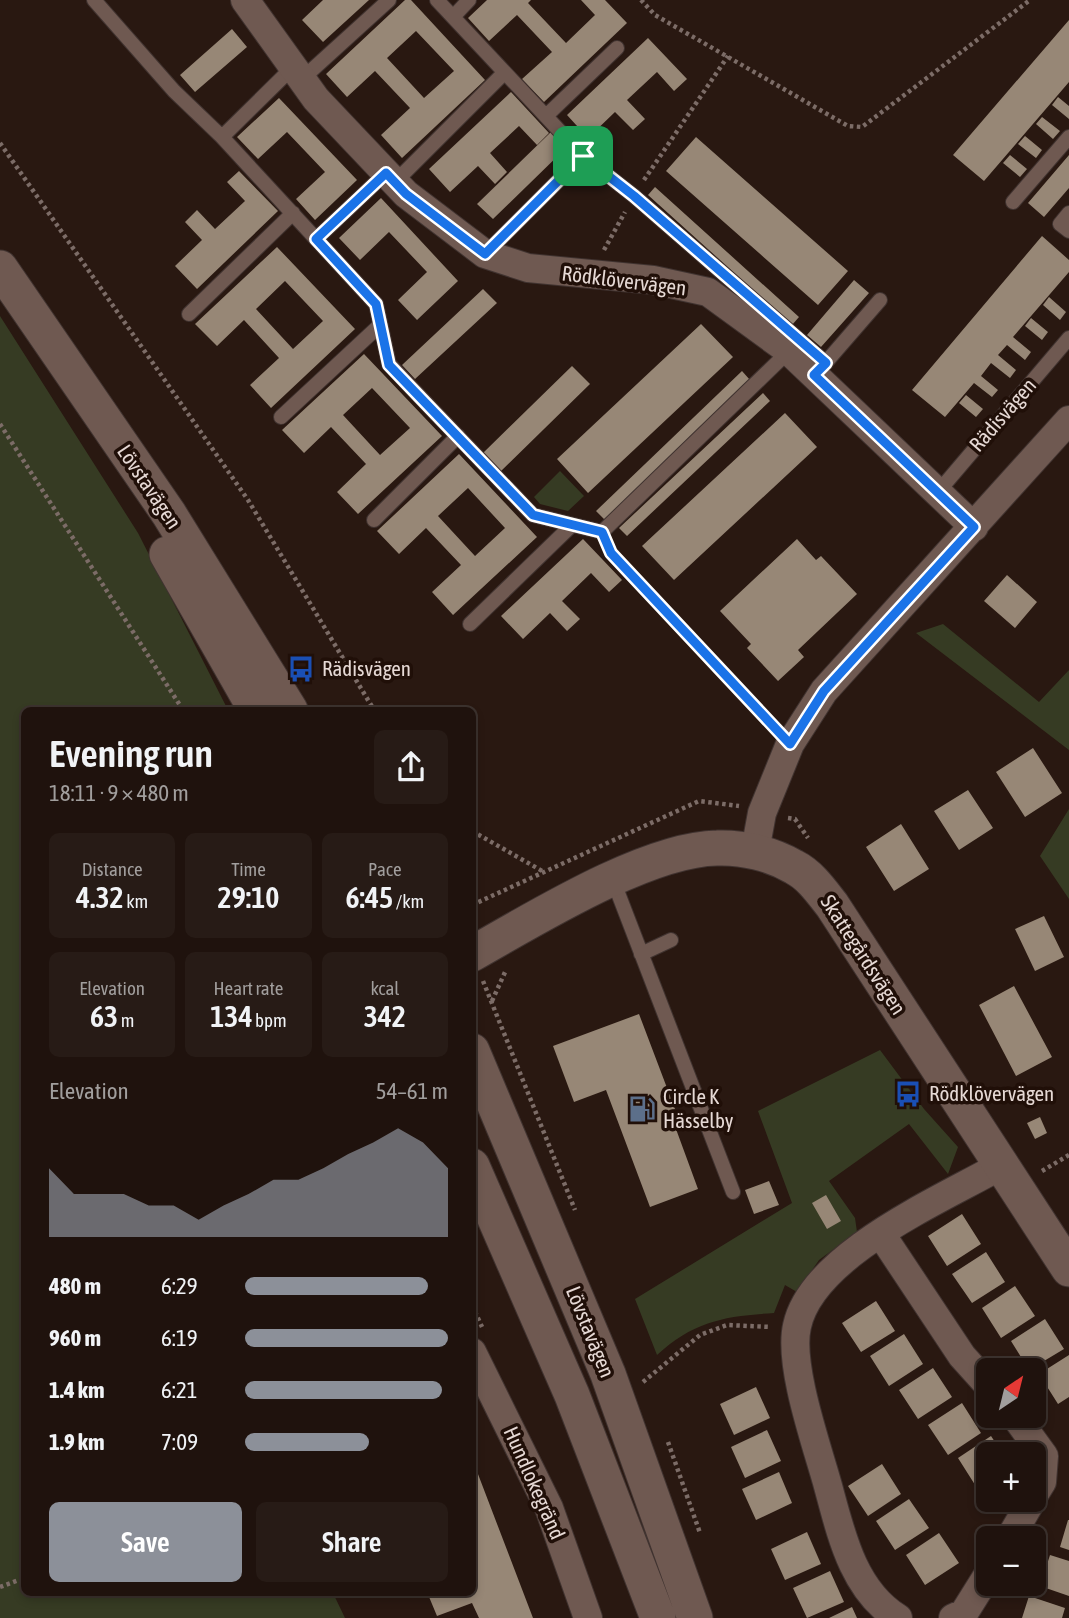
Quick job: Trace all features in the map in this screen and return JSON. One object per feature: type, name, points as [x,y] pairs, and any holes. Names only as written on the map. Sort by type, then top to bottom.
[{"type":"street","name":"Rödklövervägen","points":[[245,0],[316,99],[391,177],[485,254],[528,268],[653,280],[708,292],[789,352],[820,369],[974,527]]},
{"type":"street","name":"Lövstavägen","points":[[0,268],[169,514],[288,707]]},
{"type":"street","name":"Lövstavägen","points":[[0,299],[149,523],[254,707]]},
{"type":"street","points":[[755,851],[762,813],[790,744],[824,691],[1069,419]]},
{"type":"street","name":"Skattegårdsvägen","points":[[476,952],[612,878],[670,857],[716,848],[755,851],[795,867],[825,897],[1069,1269]]},
{"type":"street","name":"Lövstavägen","points":[[476,1060],[608,1374],[695,1618]]},
{"type":"street","points":[[898,1618],[879,1606],[845,1551],[796,1355],[797,1326],[808,1297],[827,1272],[881,1234],[1000,1166]]},
{"type":"street","name":"Lövstavägen","points":[[476,1175],[572,1395],[658,1618]]},
{"type":"street","points":[[881,1234],[962,1356],[976,1372]]},
{"type":"street","name":"Hundlokegränd","points":[[476,1360],[549,1508],[588,1618]]},
{"type":"street","points":[[953,1618],[964,1613],[976,1594]]},
{"type":"lane","points":[[94,0],[174,91],[222,137],[376,304],[389,365],[533,515],[602,532],[789,352]]},
{"type":"lane","points":[[222,137],[389,0]]},
{"type":"lane","name":"Rödklövervägen","points":[[437,0],[583,156],[634,196],[820,369]]},
{"type":"lane","points":[[453,17],[470,0]]},
{"type":"lane","points":[[546,116],[617,48]]},
{"type":"lane","points":[[316,239],[391,177],[504,73]]},
{"type":"lane","points":[[1013,202],[1069,137]]},
{"type":"lane","points":[[485,254],[583,156]]},
{"type":"lane","points":[[1069,213],[1060,224],[1069,232]]},
{"type":"lane","points":[[189,314],[293,214]]},
{"type":"lane","points":[[820,369],[880,300]]},
{"type":"lane","points":[[281,417],[380,325]]},
{"type":"lane","name":"Rädisvägen","points":[[938,492],[1069,338]]},
{"type":"lane","points":[[374,520],[458,436]]},
{"type":"lane","points":[[470,624],[572,524]]},
{"type":"lane","points":[[612,878],[733,1192]]},
{"type":"lane","points":[[641,954],[671,940]]},
{"type":"path","points":[[641,0],[655,15],[848,126],[862,127],[1030,0]]},
{"type":"path","points":[[590,276],[634,196],[728,56]]},
{"type":"path","points":[[0,143],[248,500],[372,707]]},
{"type":"path","points":[[0,424],[181,707]]},
{"type":"path","points":[[602,532],[611,553],[790,744]]},
{"type":"path","points":[[476,833],[544,872]]},
{"type":"path","points":[[1039,1172],[1069,1155]]},
{"type":"path","points":[[643,1382],[701,1335],[727,1325],[797,1326]]},
{"type":"path","points":[[0,1587],[21,1579]]},
{"type":"green space","points":[[0,316],[138,533],[226,707],[21,707],[21,1596],[334,1596],[345,1618],[0,1618]]},
{"type":"green space","points":[[560,471],[584,496],[568,511],[540,504],[534,497]]},
{"type":"green space","points":[[943,624],[1039,702],[1069,670],[1069,750],[916,633]]},
{"type":"green space","points":[[1069,809],[1069,899],[1040,856]]},
{"type":"green space","points":[[880,1050],[924,1109],[958,1147],[948,1174],[909,1124],[829,1181],[855,1218],[857,1232],[819,1260],[797,1292],[785,1285],[774,1313],[711,1322],[684,1335],[657,1355],[635,1299],[792,1203],[758,1111]]},
{"type":"building","points":[[323,0],[369,0],[323,42],[302,20]]},
{"type":"building","points":[[405,0],[411,0],[485,80],[402,158],[381,135],[410,108],[375,71],[347,97],[326,74]],"holes":[[[416,31],[454,71],[424,98],[387,58]]]},
{"type":"building","points":[[487,0],[531,0],[528,3],[566,43],[595,15],[581,0],[605,0],[627,23],[544,102],[522,79],[552,52],[517,15],[489,41],[468,18]]},
{"type":"building","points":[[1069,20],[1069,82],[984,181],[953,155]]},
{"type":"building","points":[[232,29],[247,47],[195,92],[180,75]]},
{"type":"building","points":[[648,38],[687,79],[674,91],[657,72],[627,100],[645,119],[633,130],[615,112],[588,138],[567,115]]},
{"type":"building","points":[[511,92],[549,133],[537,145],[519,126],[490,153],[507,172],[495,184],[478,166],[450,192],[429,169]]},
{"type":"building","points":[[1058,97],[1069,106],[1069,119],[1052,105]]},
{"type":"building","points":[[279,98],[357,180],[315,220],[296,199],[325,172],[287,132],[258,159],[237,137]]},
{"type":"building","points":[[1042,117],[1060,131],[1053,139],[1036,124]]},
{"type":"building","points":[[552,131],[567,147],[493,219],[477,204]]},
{"type":"building","points":[[1025,136],[1042,150],[1036,158],[1018,144]]},
{"type":"building","points":[[696,137],[848,271],[818,305],[666,171]]},
{"type":"building","points":[[1010,155],[1027,169],[1020,177],[1003,163]]},
{"type":"building","points":[[1069,155],[1069,188],[1044,217],[1028,203]]},
{"type":"building","points":[[239,171],[278,211],[197,289],[175,266],[202,240],[185,222],[197,210],[215,229],[245,201],[227,182]]},
{"type":"building","points":[[655,187],[799,317],[792,325],[648,195]]},
{"type":"building","points":[[381,198],[458,281],[417,320],[398,300],[427,272],[389,232],[360,260],[339,238]]},
{"type":"building","points":[[1042,236],[1069,260],[1069,272],[1013,337],[1031,352],[1025,360],[1007,345],[998,355],[1016,370],[1010,378],[991,363],[981,376],[998,390],[992,397],[974,383],[945,417],[912,390]]},
{"type":"building","points":[[277,247],[355,329],[271,408],[250,385],[279,358],[244,320],[217,346],[195,324]],"holes":[[[285,281],[323,321],[293,349],[256,309]]]},
{"type":"building","points":[[854,280],[869,293],[821,347],[807,335]]},
{"type":"building","points":[[483,289],[497,303],[415,379],[402,365]]},
{"type":"building","points":[[1049,297],[1066,312],[1060,320],[1043,305]]},
{"type":"building","points":[[1031,318],[1048,332],[1042,340],[1025,326]]},
{"type":"building","points":[[701,324],[733,357],[588,493],[557,459]]},
{"type":"building","points":[[364,354],[442,436],[358,514],[337,492],[366,464],[331,427],[304,453],[282,430]],"holes":[[[372,388],[410,428],[380,455],[343,415]]]},
{"type":"building","points":[[572,366],[590,384],[500,472],[483,453]]},
{"type":"building","points":[[742,371],[750,380],[605,520],[596,511]]},
{"type":"building","points":[[763,393],[770,401],[627,536],[619,528]]},
{"type":"building","points":[[966,395],[983,409],[976,417],[959,403]]},
{"type":"building","points":[[785,413],[817,447],[674,580],[642,546]]},
{"type":"building","points":[[459,454],[537,537],[453,615],[432,592],[461,565],[426,528],[399,554],[377,531]],"holes":[[[468,488],[505,528],[475,556],[438,516]]]},
{"type":"building","points":[[583,539],[622,580],[609,592],[591,573],[562,601],[580,619],[567,631],[550,613],[523,639],[501,616]]},
{"type":"building","points":[[797,539],[816,560],[821,556],[857,594],[798,650],[804,657],[778,681],[747,648],[751,644],[720,611]]},
{"type":"building","points":[[1007,575],[1037,602],[1015,628],[984,601]]},
{"type":"building","points":[[1033,748],[1062,793],[1025,817],[996,772]]},
{"type":"building","points":[[968,790],[993,828],[959,850],[934,811]]},
{"type":"building","points":[[901,824],[929,869],[894,891],[866,847]]},
{"type":"building","points":[[1044,916],[1064,957],[1035,971],[1015,929]]},
{"type":"building","points":[[1014,986],[1052,1057],[1016,1076],[979,1005]]},
{"type":"building","name":"Circle K Hässelby","points":[[639,1014],[675,1109],[669,1110],[698,1189],[650,1207],[606,1090],[574,1102],[553,1046]]},
{"type":"building","points":[[1040,1117],[1047,1133],[1035,1139],[1027,1123]]},
{"type":"building","points":[[769,1181],[779,1205],[754,1214],[745,1190]]},
{"type":"building","points":[[826,1195],[841,1221],[827,1229],[812,1203]]},
{"type":"building","points":[[962,1214],[981,1244],[947,1266],[928,1236]]},
{"type":"building","points":[[986,1252],[1005,1282],[972,1303],[952,1274]]},
{"type":"building","points":[[1015,1286],[1035,1316],[1001,1338],[982,1308]]},
{"type":"building","points":[[876,1301],[895,1331],[861,1352],[842,1323]]},
{"type":"building","points":[[1045,1319],[1064,1349],[1046,1360],[1022,1358],[1011,1341]]},
{"type":"building","points":[[904,1334],[923,1364],[889,1386],[870,1356]]},
{"type":"building","points":[[1069,1355],[1069,1397],[1058,1404],[1046,1385],[1046,1370]]},
{"type":"building","points":[[933,1368],[952,1397],[918,1419],[899,1390]]},
{"type":"building","points":[[756,1387],[770,1418],[734,1435],[720,1404]]},
{"type":"building","points":[[962,1403],[981,1433],[948,1455],[928,1425]]},
{"type":"building","points":[[767,1430],[781,1461],[745,1478],[731,1447]]},
{"type":"building","points":[[991,1436],[995,1442],[982,1442]]},
{"type":"building","points":[[976,1446],[976,1486],[958,1458]]},
{"type":"building","points":[[882,1464],[901,1494],[868,1516],[848,1486]]},
{"type":"building","points":[[476,1469],[533,1618],[479,1618],[472,1603],[437,1616],[429,1596],[476,1596]]},
{"type":"building","points":[[779,1472],[792,1503],[756,1520],[742,1489]]},
{"type":"building","points":[[909,1499],[929,1528],[895,1550],[876,1521]]},
{"type":"building","points":[[1069,1520],[1069,1550],[1060,1547]]},
{"type":"building","points":[[807,1532],[821,1564],[785,1580],[771,1549]]},
{"type":"building","points":[[939,1533],[959,1563],[925,1585],[906,1555]]},
{"type":"building","points":[[1050,1555],[1069,1561],[1069,1596],[1046,1588],[1046,1567]]},
{"type":"building","points":[[830,1571],[844,1602],[807,1618],[793,1588]]},
{"type":"building","points":[[1029,1596],[1065,1608],[1062,1618],[1022,1618]]},
{"type":"building","points":[[852,1607],[857,1618],[829,1618]]},
{"type":"place","name":"Rädisvägen","points":[[301,669]]},
{"type":"place","name":"Rödklövervägen","points":[[908,1094]]},
{"type":"place","name":"Circle K Hässelby","points":[[642,1109]]},
{"type":"route","points":[[583,156],[634,196],[826,363],[814,375],[974,527],[824,691],[790,744],[611,553],[602,532],[533,515],[389,365],[376,304],[316,239],[386,173],[406,194],[485,254],[583,156]]}]
